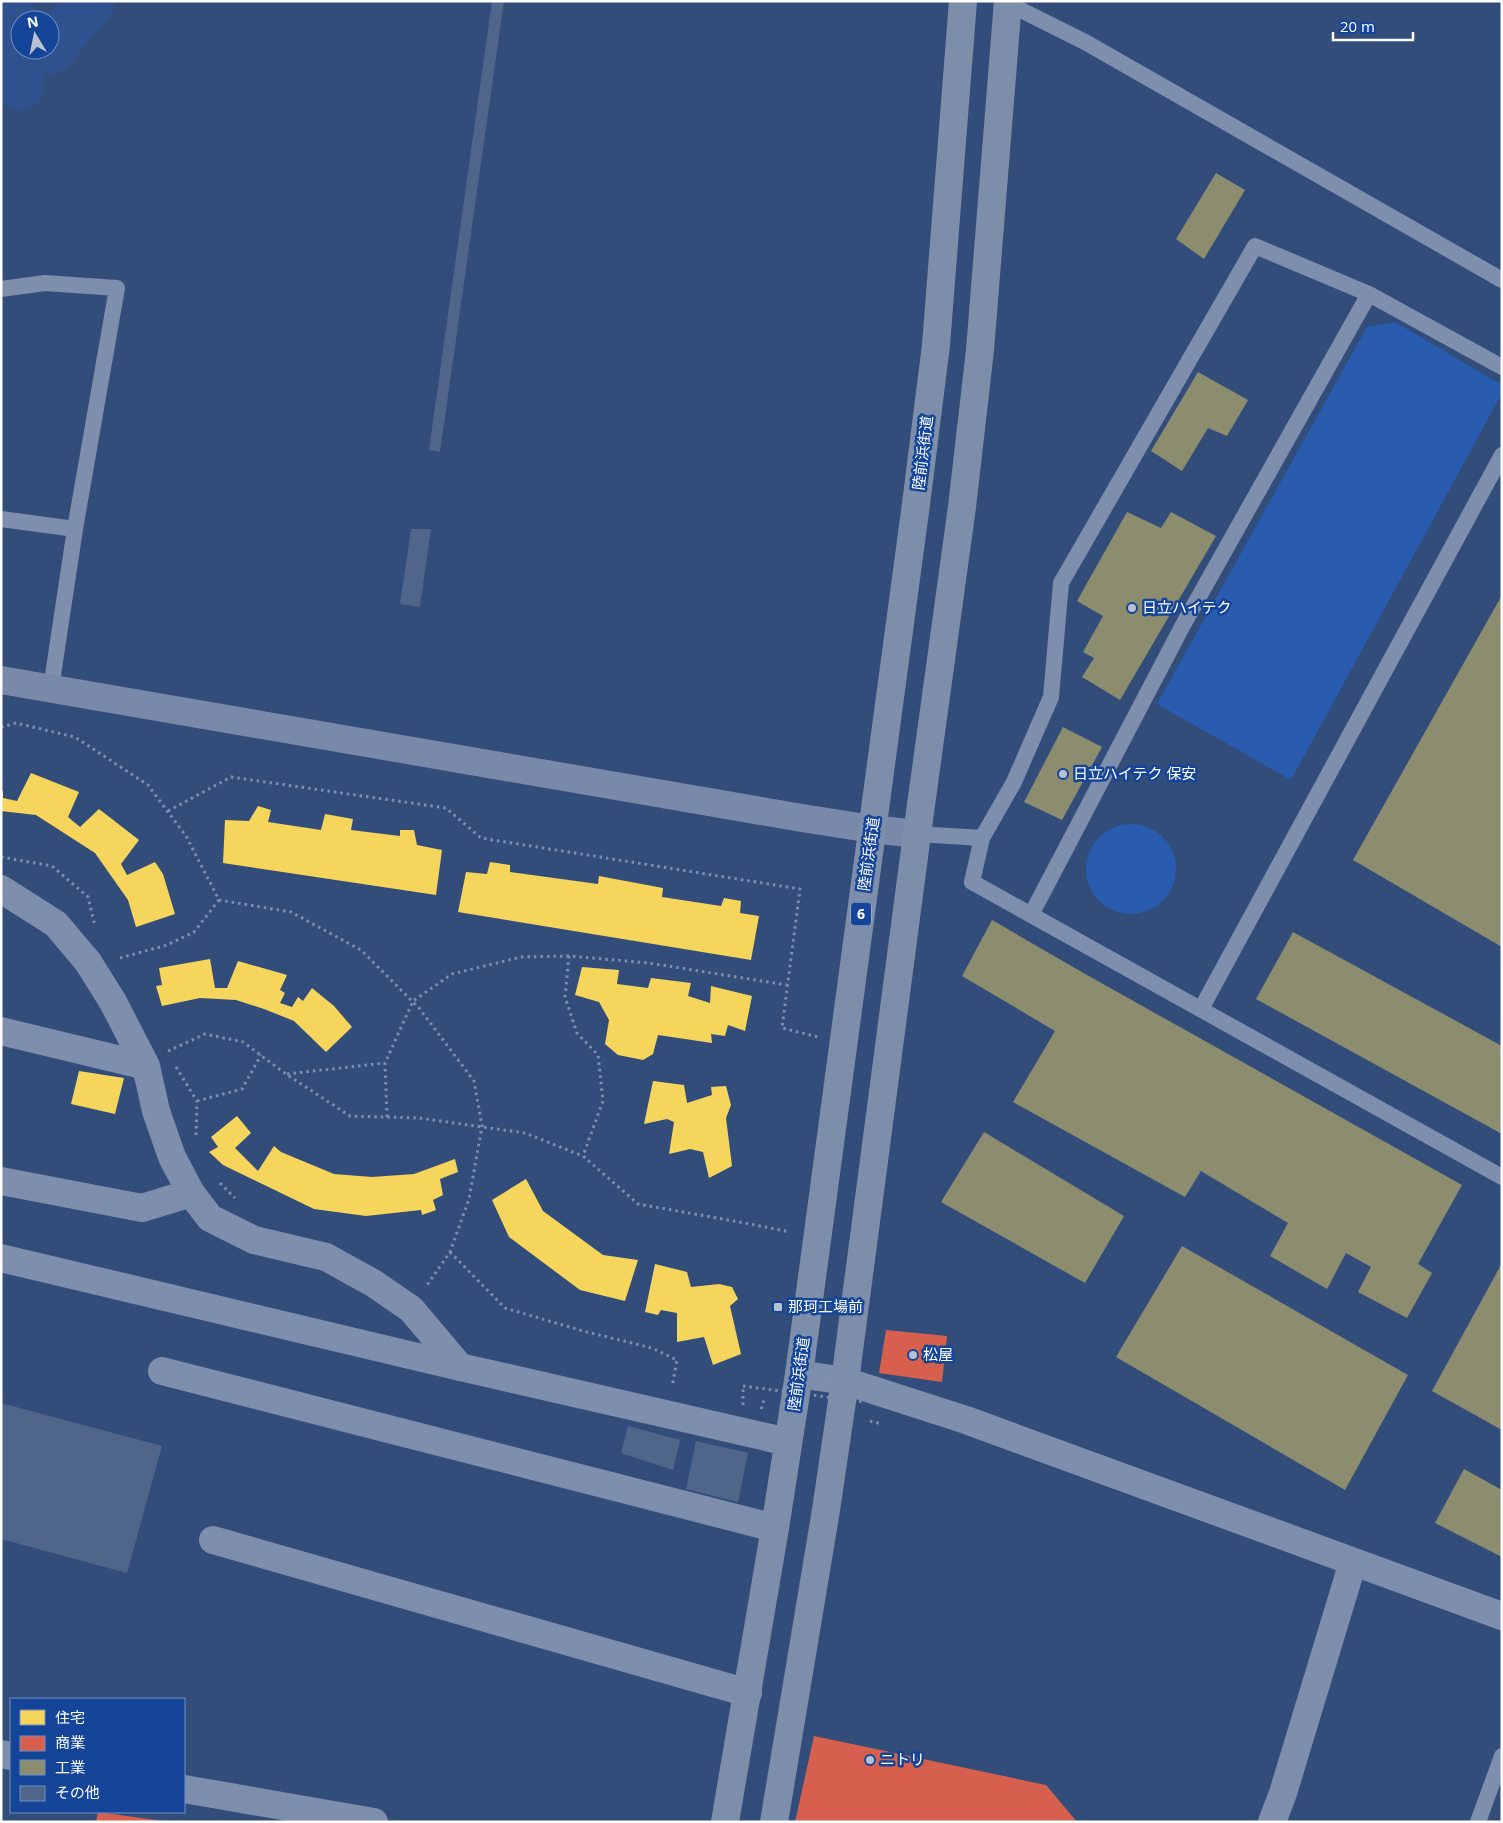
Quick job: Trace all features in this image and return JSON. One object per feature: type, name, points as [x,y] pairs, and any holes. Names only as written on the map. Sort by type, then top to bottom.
[{"type":"highway","name":"陸前浜街道","points":[[725,1822],[748,1692],[799,1374],[916,504],[936,345],[963,1]]},
{"type":"highway","points":[[774,1822],[826,1510],[845,1381],[962,506],[978,370],[1007,2]]},
{"type":"street","points":[[1,680],[872,829],[917,834]]},
{"type":"street","points":[[1,889],[56,924],[88,962],[113,1002],[146,1066],[156,1111],[172,1157],[191,1193],[210,1218],[254,1240],[326,1257],[373,1283],[411,1309],[460,1367]]},
{"type":"street","points":[[1,1031],[146,1066]]},
{"type":"street","points":[[1,1182],[142,1208],[191,1193]]},
{"type":"street","points":[[1,1258],[460,1367],[788,1442]]},
{"type":"street","points":[[162,1371],[775,1528]]},
{"type":"street","points":[[799,1374],[845,1381],[966,1420],[1502,1616]]},
{"type":"street","points":[[213,1540],[748,1692]]},
{"type":"street","points":[[1272,1822],[1286,1784],[1353,1562]]},
{"type":"street","points":[[185,1789],[374,1822]]},
{"type":"lane","points":[[1007,2],[1085,42],[1502,280]]},
{"type":"lane","points":[[1502,367],[1370,294],[1255,246],[1061,583],[1051,697],[1014,782],[982,838],[972,882],[1502,1177]]},
{"type":"lane","points":[[1,289],[45,283],[117,288],[75,528],[51,688]]},
{"type":"lane","points":[[1031,915],[1183,625],[1370,294]]},
{"type":"lane","points":[[1201,1009],[1502,454]]},
{"type":"lane","points":[[1,519],[75,528]]},
{"type":"lane","points":[[917,834],[982,838]]},
{"type":"lane","points":[[1478,1822],[1502,1756]]},
{"type":"path","points":[[1,726],[16,723],[75,737],[148,785],[186,836],[219,900]]},
{"type":"path","points":[[168,812],[231,777],[446,808],[481,838],[800,889],[782,1028],[844,1043]]},
{"type":"path","points":[[120,958],[167,945],[194,932],[219,900]]},
{"type":"path","points":[[219,900],[291,912],[361,950],[419,1008],[474,1081],[482,1126],[469,1199],[450,1252],[424,1290],[417,1285]]},
{"type":"path","points":[[387,1117],[386,1063],[413,1002],[452,974],[521,957],[569,956],[649,963],[788,985]]},
{"type":"path","points":[[569,956],[565,997],[578,1033],[598,1055],[603,1101],[584,1156]]},
{"type":"path","points":[[196,1148],[197,1100],[166,1052],[205,1034],[244,1042],[286,1074],[350,1116],[418,1118],[524,1133],[584,1156],[638,1204],[818,1238]]},
{"type":"path","points":[[197,1100],[242,1089],[261,1055]]},
{"type":"path","points":[[286,1074],[386,1063]]},
{"type":"path","points":[[214,1176],[238,1202]]},
{"type":"path","points":[[450,1252],[505,1308],[583,1331],[652,1348],[677,1360],[672,1388],[680,1390]]},
{"type":"path","points":[[743,1386],[865,1402]]},
{"type":"path","points":[[742,1404],[750,1406],[745,1432]]},
{"type":"shaded area","points":[[1395,322],[1502,385],[1502,393],[1291,780],[1157,704],[1367,327]]},
{"type":"shaded area","points":[[1131,824],[1148,828],[1163,837],[1172,852],[1176,869],[1172,886],[1163,901],[1148,910],[1131,914],[1114,910],[1099,901],[1090,886],[1086,869],[1090,852],[1099,837],[1114,828]]},
{"type":"building: 住宅","points":[[31,773],[79,792],[68,817],[80,827],[99,809],[139,840],[121,864],[127,875],[155,862],[163,874],[175,914],[136,927],[128,900],[95,853],[36,815],[1,811],[1,791],[3,791],[3,798],[17,801]]},
{"type":"building: 住宅","points":[[258,806],[271,810],[268,822],[321,830],[325,814],[353,819],[351,830],[400,836],[400,830],[414,830],[417,845],[442,850],[436,895],[223,863],[225,820],[249,821]]},
{"type":"building: 住宅","points":[[490,862],[510,865],[510,872],[598,884],[599,876],[663,888],[662,897],[721,906],[724,898],[741,901],[740,913],[759,916],[751,960],[458,912],[466,872],[487,874]]},
{"type":"building: 住宅","points":[[210,959],[215,988],[227,988],[238,961],[287,975],[280,990],[285,993],[280,1003],[292,1007],[298,997],[303,1001],[312,988],[334,1006],[352,1027],[326,1052],[294,1021],[236,1000],[200,998],[162,1006],[156,986],[162,985],[159,968]]},
{"type":"building: 住宅","points":[[582,967],[619,970],[617,984],[648,988],[651,978],[691,983],[688,996],[710,1003],[711,986],[752,996],[745,1031],[728,1025],[725,1036],[711,1034],[712,1043],[658,1035],[653,1054],[643,1060],[618,1055],[605,1044],[609,1020],[599,1002],[575,995]]},
{"type":"building: 住宅","points":[[79,1071],[124,1078],[115,1114],[71,1104]]},
{"type":"building: 住宅","points":[[653,1081],[684,1085],[687,1103],[712,1095],[711,1087],[726,1086],[731,1105],[726,1118],[732,1166],[709,1178],[703,1152],[690,1149],[669,1154],[674,1122],[667,1119],[644,1124]]},
{"type":"building: 住宅","points":[[237,1116],[251,1133],[235,1148],[258,1171],[274,1146],[281,1152],[334,1174],[372,1177],[414,1174],[455,1159],[458,1172],[440,1179],[443,1195],[433,1200],[436,1210],[422,1215],[421,1210],[366,1216],[314,1209],[223,1165],[209,1152],[218,1147],[211,1137]]},
{"type":"building: 住宅","points":[[526,1179],[543,1211],[603,1255],[638,1260],[625,1301],[580,1290],[509,1237],[492,1200]]},
{"type":"building: 住宅","points":[[655,1264],[687,1272],[691,1287],[719,1284],[732,1287],[738,1299],[730,1306],[741,1354],[713,1365],[704,1337],[677,1342],[677,1313],[661,1310],[658,1315],[645,1312]]},
{"type":"building: 商業","name":"松屋","points":[[886,1330],[947,1336],[942,1382],[879,1373]]},
{"type":"building: 商業","name":"ニトリ","points":[[814,1736],[1046,1785],[1077,1822],[795,1822]]},
{"type":"building: 商業","points":[[98,1813],[163,1821],[163,1822],[96,1822]]},
{"type":"building: 工業","points":[[1216,173],[1245,190],[1204,259],[1176,239]]},
{"type":"building: 工業","points":[[1198,372],[1248,400],[1227,436],[1208,428],[1182,471],[1151,451]]},
{"type":"building: 工業","name":"日立ハイテク","points":[[1127,512],[1161,528],[1171,512],[1216,536],[1120,700],[1082,677],[1094,658],[1083,652],[1103,616],[1077,601]]},
{"type":"building: 工業","points":[[1502,595],[1502,947],[1353,860]]},
{"type":"building: 工業","name":"日立ハイテク 保安","points":[[1063,727],[1102,747],[1062,820],[1024,802]]},
{"type":"building: 工業","points":[[992,920],[1462,1185],[1418,1264],[1432,1273],[1407,1318],[1358,1292],[1371,1267],[1346,1253],[1327,1289],[1270,1256],[1288,1223],[1201,1171],[1185,1197],[1013,1102],[1055,1031],[962,976]]},
{"type":"building: 工業","points":[[1293,932],[1502,1046],[1502,1134],[1256,999]]},
{"type":"building: 工業","points":[[984,1132],[1124,1216],[1085,1283],[941,1202]]},
{"type":"building: 工業","points":[[1182,1246],[1408,1375],[1345,1490],[1116,1357]]},
{"type":"building: 工業","points":[[1502,1263],[1502,1430],[1432,1391]]},
{"type":"building: 工業","points":[[1464,1469],[1502,1490],[1502,1557],[1435,1523]]},
{"type":"building: その他","points":[[492,1],[504,1],[440,452],[429,450]]},
{"type":"building: その他","points":[[411,529],[431,529],[420,607],[400,604]]},
{"type":"building: その他","points":[[1,1403],[162,1446],[127,1573],[1,1539]]},
{"type":"building: その他","points":[[628,1426],[680,1440],[673,1470],[621,1453]]},
{"type":"building: その他","points":[[696,1441],[748,1453],[738,1502],[686,1489]]},
{"type":"waterway","points":[[9,1],[20,86]]},
{"type":"waterway","points":[[60,38],[90,1]]},
{"type":"place","name":"日立ハイテク","points":[[1132,608]]},
{"type":"place","name":"日立ハイテク 保安","points":[[1063,774]]},
{"type":"place","name":"那珂工場前","points":[[778,1307]]},
{"type":"place","name":"松屋","points":[[913,1355]]},
{"type":"place","name":"ニトリ","points":[[870,1760]]}]
